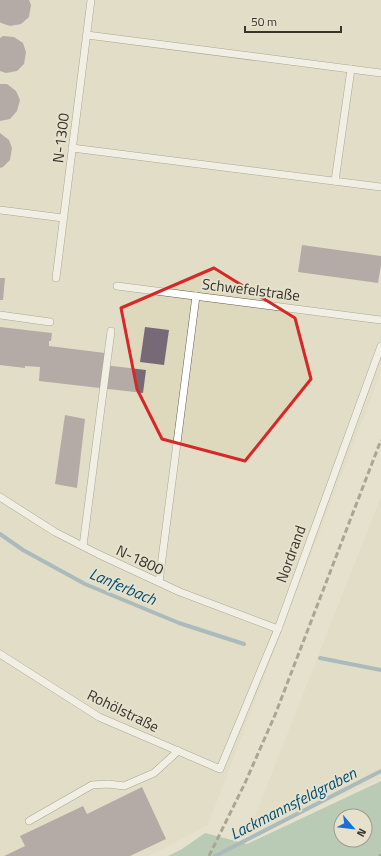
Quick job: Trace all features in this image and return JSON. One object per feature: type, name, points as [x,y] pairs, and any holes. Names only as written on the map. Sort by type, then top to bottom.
[{"type":"lane","name":"N-1300","points":[[56,278],[91,0]]},
{"type":"lane","points":[[87,36],[381,73]]},
{"type":"lane","points":[[335,181],[350,69]]},
{"type":"lane","points":[[72,148],[381,187]]},
{"type":"lane","points":[[0,210],[64,218]]},
{"type":"lane","name":"Schwefelstraße","points":[[117,286],[381,320]]},
{"type":"lane","points":[[158,582],[196,296]]},
{"type":"lane","points":[[0,315],[50,322]]},
{"type":"lane","points":[[83,546],[111,331]]},
{"type":"lane","name":"Nordrand","points":[[220,769],[278,629],[381,346]]},
{"type":"lane","name":"N-1800","points":[[0,497],[55,532],[98,554],[180,592],[278,629]]},
{"type":"lane","name":"Rohölstraße","points":[[1,657],[99,717],[220,769]]},
{"type":"lane","points":[[29,821],[92,785],[108,784],[124,786],[154,773],[178,751]]},
{"type":"highlighted area","points":[[214,268],[295,318],[311,379],[245,461],[162,439],[137,389],[121,308]]},
{"type":"shaded area","points":[[0,0],[381,0],[381,372],[208,825],[149,856],[0,856]]},
{"type":"shaded area","points":[[381,496],[381,779],[247,836]]},
{"type":"green space","points":[[381,781],[381,856],[168,856],[182,849],[205,833],[247,844]]},
{"type":"building","points":[[0,0],[29,0],[31,5],[29,17],[21,24],[10,26],[1,23]]},
{"type":"building","points":[[3,36],[14,37],[23,43],[26,52],[24,64],[17,71],[6,73],[0,71],[0,38]]},
{"type":"building","points":[[0,84],[7,84],[16,91],[20,100],[17,111],[10,119],[0,121]]},
{"type":"building","points":[[0,133],[9,140],[12,148],[10,160],[0,168]]},
{"type":"building","points":[[302,245],[381,256],[378,283],[298,272]]},
{"type":"building","points":[[0,278],[5,278],[3,300],[0,300]]},
{"type":"building","points":[[0,327],[52,333],[49,346],[105,353],[104,365],[146,370],[143,393],[39,381],[40,367],[25,366],[25,368],[0,365]]},
{"type":"building","points":[[145,327],[169,330],[164,365],[140,362]]},
{"type":"building","points":[[65,415],[85,419],[77,488],[55,484]]},
{"type":"building","points":[[142,787],[166,839],[130,856],[4,856],[25,846],[20,836],[83,806],[87,814]]},
{"type":"waterway","name":"Lanferbach","points":[[0,534],[23,550],[85,584],[179,623],[244,644]]},
{"type":"waterway","name":"Lanferbach","points":[[320,658],[381,670]]},
{"type":"waterway","name":"Lackmannsfeldgraben","points":[[215,856],[381,771]]},
{"type":"railway","points":[[209,856],[245,783],[275,715],[381,440]]}]
